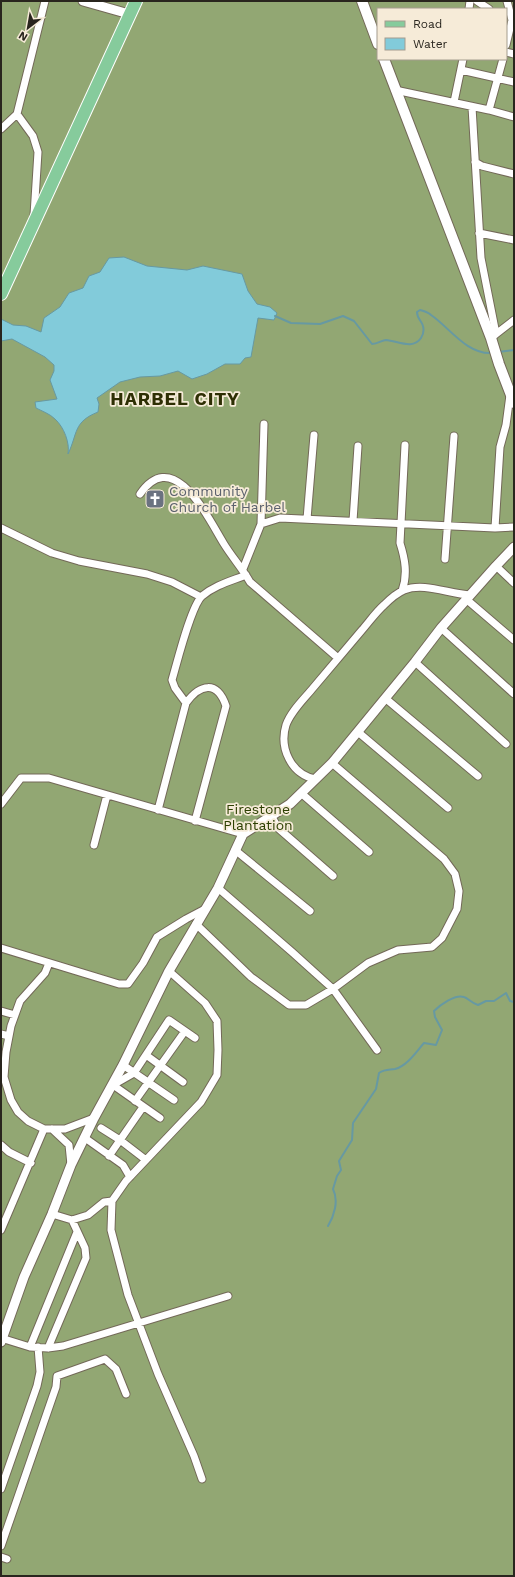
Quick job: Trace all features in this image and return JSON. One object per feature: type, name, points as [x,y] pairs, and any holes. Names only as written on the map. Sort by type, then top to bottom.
[{"type":"main road","points":[[1,294],[136,1]]},
{"type":"main road","points":[[362,1],[377,41]]},
{"type":"main road","points":[[384,60],[493,337],[499,364],[513,398]]},
{"type":"street","points":[[1,129],[17,114],[45,1]]},
{"type":"street","points":[[87,1],[129,14]]},
{"type":"street","points":[[507,1],[511,19],[507,40]]},
{"type":"street","points":[[454,102],[463,60]]},
{"type":"street","points":[[490,110],[503,60]]},
{"type":"street","points":[[461,70],[514,82]]},
{"type":"street","points":[[395,90],[490,110],[514,117]]},
{"type":"street","points":[[472,107],[481,258],[493,337]]},
{"type":"street","points":[[17,114],[33,136],[38,152],[34,224]]},
{"type":"street","points":[[475,162],[482,166],[514,174]]},
{"type":"street","points":[[479,233],[514,240]]},
{"type":"street","points":[[493,337],[514,320]]},
{"type":"street","points":[[495,528],[500,446],[513,398]]},
{"type":"street","points":[[186,703],[175,688],[172,680],[192,615],[201,597],[214,587],[245,572],[261,524],[264,424]]},
{"type":"street","points":[[306,519],[314,435]]},
{"type":"street","points":[[445,559],[454,436]]},
{"type":"street","points":[[402,591],[406,580],[404,558],[400,543],[405,445]]},
{"type":"street","points":[[353,521],[358,446]]},
{"type":"street","points":[[140,494],[147,485],[155,479],[162,478],[174,480],[185,486],[195,498],[233,559],[245,572],[250,582],[338,658]]},
{"type":"street","points":[[261,524],[280,518],[495,528],[514,527]]},
{"type":"street","points":[[1,528],[52,553],[79,561],[147,574],[172,582],[201,597]]},
{"type":"street","points":[[228,1296],[63,1346],[48,1348],[34,1347],[1,1339],[24,1277],[52,1214],[71,1165],[94,1118],[113,1085],[169,971],[218,888],[243,834],[272,817],[290,804],[332,763],[441,628],[514,547]]},
{"type":"street","points":[[496,566],[514,583]]},
{"type":"street","points":[[316,779],[305,777],[293,767],[286,751],[284,737],[286,724],[293,713],[338,658],[384,605],[402,591],[412,588],[426,588],[468,597],[514,640]]},
{"type":"street","points":[[441,628],[514,694]]},
{"type":"street","points":[[415,662],[506,744]]},
{"type":"street","points":[[158,810],[186,703],[193,693],[208,687],[217,690],[223,697],[226,706],[195,821]]},
{"type":"street","points":[[385,698],[478,776]]},
{"type":"street","points":[[358,732],[448,808]]},
{"type":"street","points":[[196,924],[252,977],[290,1006],[306,1005],[333,989],[368,962],[398,950],[432,947],[442,938],[457,909],[459,891],[455,874],[444,859],[332,763]]},
{"type":"street","points":[[1,804],[21,778],[49,778],[243,834]]},
{"type":"street","points":[[301,793],[369,852]]},
{"type":"street","points":[[94,845],[107,795]]},
{"type":"street","points":[[272,817],[278,828],[333,876]]},
{"type":"street","points":[[235,850],[310,911]]},
{"type":"street","points":[[218,888],[333,989],[377,1050]]},
{"type":"street","points":[[1,948],[119,984],[128,984],[143,964],[158,937],[205,909]]},
{"type":"street","points":[[49,963],[46,973],[20,1001],[9,1036],[4,1077],[11,1100],[18,1112],[28,1121],[48,1129],[69,1145],[71,1165]]},
{"type":"street","points":[[169,971],[205,1003],[217,1021],[217,1075],[201,1102],[130,1177],[112,1200],[111,1230],[128,1295],[158,1374],[194,1456],[202,1479]]},
{"type":"street","points":[[1,1012],[15,1015]]},
{"type":"street","points":[[113,1085],[134,1073],[169,1020],[195,1038]]},
{"type":"street","points":[[135,1101],[185,1031]]},
{"type":"street","points":[[1,1034],[9,1036]]},
{"type":"street","points":[[146,1055],[183,1082]]},
{"type":"street","points":[[123,1065],[174,1100]]},
{"type":"street","points":[[113,1085],[160,1118]]},
{"type":"street","points":[[109,1156],[143,1107]]},
{"type":"street","points":[[48,1129],[66,1129],[94,1118]]},
{"type":"street","points":[[101,1128],[120,1140],[146,1160]]},
{"type":"street","points":[[1,1230],[30,1163],[48,1129]]},
{"type":"street","points":[[85,1138],[123,1165],[130,1177]]},
{"type":"street","points":[[1,1145],[9,1152],[30,1163]]},
{"type":"street","points":[[52,1214],[72,1220],[88,1215],[104,1202],[112,1200]]},
{"type":"street","points":[[48,1348],[86,1258],[85,1248],[72,1220]]},
{"type":"street","points":[[1,1489],[37,1386],[40,1372],[34,1347],[77,1232]]},
{"type":"street","points":[[1,1546],[56,1387],[57,1376],[105,1359],[116,1368],[126,1394]]},
{"type":"green space","name":"Firestone Plantation","points":[[1,1],[514,1],[514,1576],[1,1576]]},
{"type":"water","points":[[124,257],[147,266],[187,270],[203,266],[242,274],[248,291],[257,304],[270,307],[277,313],[274,320],[258,318],[251,357],[245,358],[240,364],[225,364],[207,374],[192,379],[178,371],[160,376],[140,377],[120,382],[97,398],[99,404],[98,412],[80,424],[68,454],[67,440],[61,426],[53,417],[36,408],[35,402],[57,399],[50,380],[54,371],[54,365],[45,357],[12,339],[1,341],[1,319],[13,325],[26,326],[41,332],[44,318],[60,307],[69,293],[83,288],[89,276],[100,272],[109,258]]},
{"type":"waterway","points":[[275,316],[291,323],[320,324],[343,316],[354,321],[372,344],[386,340],[405,344],[414,344],[418,342],[423,334],[423,326],[417,314],[420,310],[430,314],[474,350],[492,353]]},
{"type":"waterway","points":[[498,352],[514,350]]},
{"type":"waterway","points":[[328,1226],[336,1203],[333,1189],[337,1176],[341,1170],[339,1161],[352,1140],[353,1123],[376,1089],[379,1073],[385,1070],[395,1069],[403,1065],[424,1043],[436,1045],[442,1030],[435,1017],[434,1011],[448,1001],[460,996],[467,998],[478,1005],[486,1001],[494,1001],[506,993],[510,1001],[514,1002]]},
{"type":"place","name":"Community Church of Harbel","points":[[155,499]]},
{"type":"district","name":"HARBEL CITY","points":[[175,398]]}]
